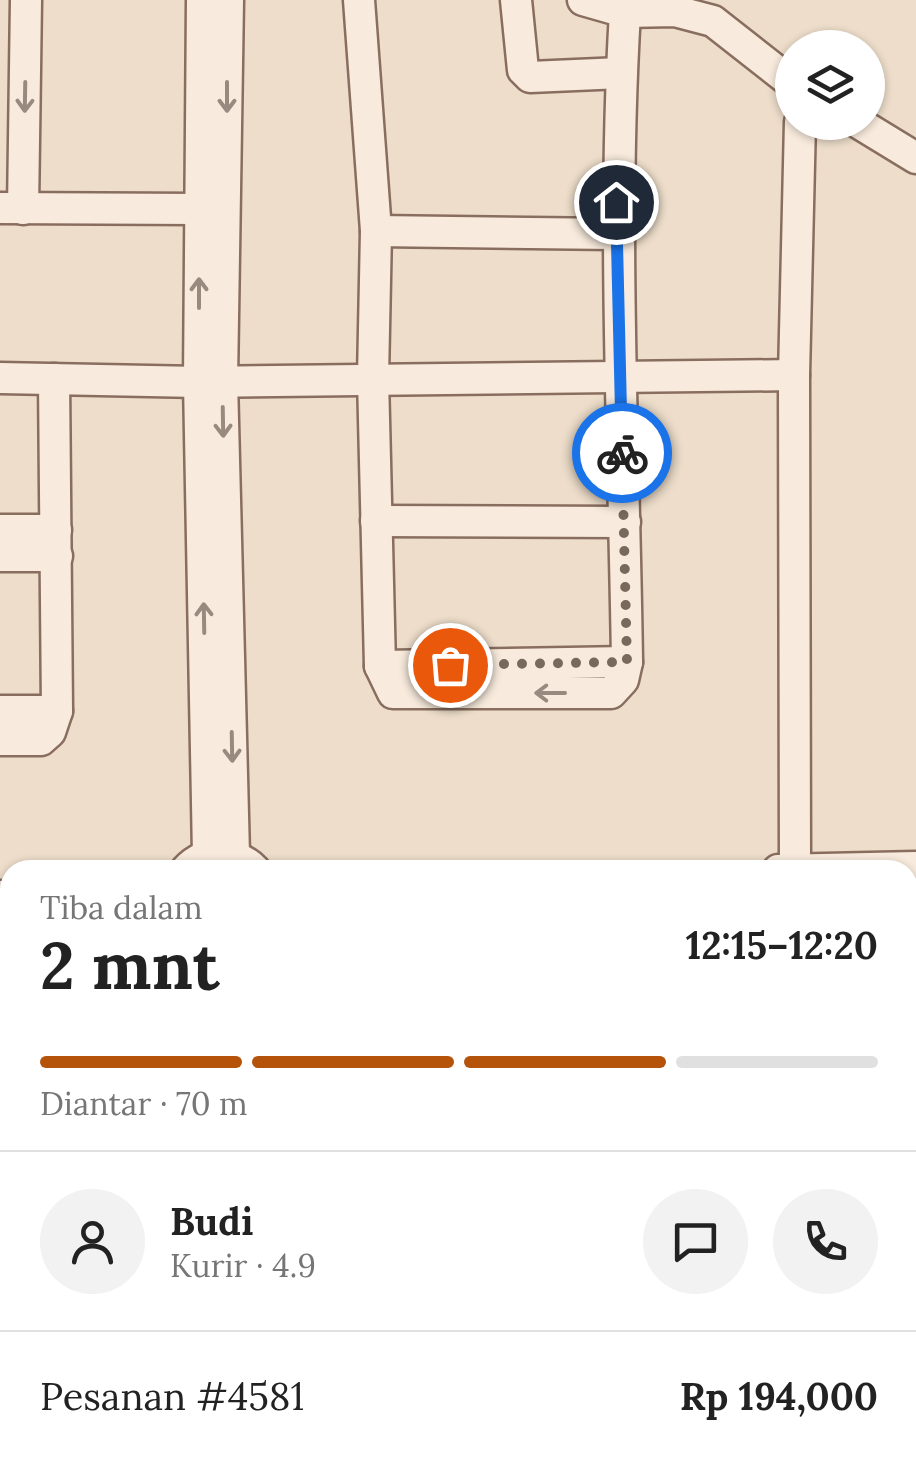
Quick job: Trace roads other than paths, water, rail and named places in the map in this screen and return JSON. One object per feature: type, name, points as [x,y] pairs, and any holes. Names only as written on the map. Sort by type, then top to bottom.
[{"type":"street","points":[[26,0],[12,208],[198,209]]},
{"type":"street","points":[[202,0],[198,209],[210,382],[221,860]]},
{"type":"street","points":[[210,382],[228,0]]},
{"type":"street","points":[[359,0],[376,231],[373,378],[380,666],[393,692],[611,693],[624,680],[625,522],[616,234],[624,12]]},
{"type":"street","points":[[516,0],[523,70],[530,77],[621,74]]},
{"type":"street","points":[[583,0],[624,12],[718,10],[775,66]]},
{"type":"street","points":[[885,139],[916,158]]},
{"type":"street","points":[[796,860],[794,376],[800,140]]},
{"type":"street","points":[[376,231],[616,234]]},
{"type":"street","points":[[0,378],[210,382],[618,374],[794,376]]},
{"type":"street","points":[[0,740],[41,740],[50,732],[57,711],[54,379]]},
{"type":"street","points":[[376,520],[625,522]]},
{"type":"street","points":[[0,530],[57,543]]},
{"type":"street","points":[[0,556],[57,543]]},
{"type":"street","points":[[0,711],[57,711]]}]
